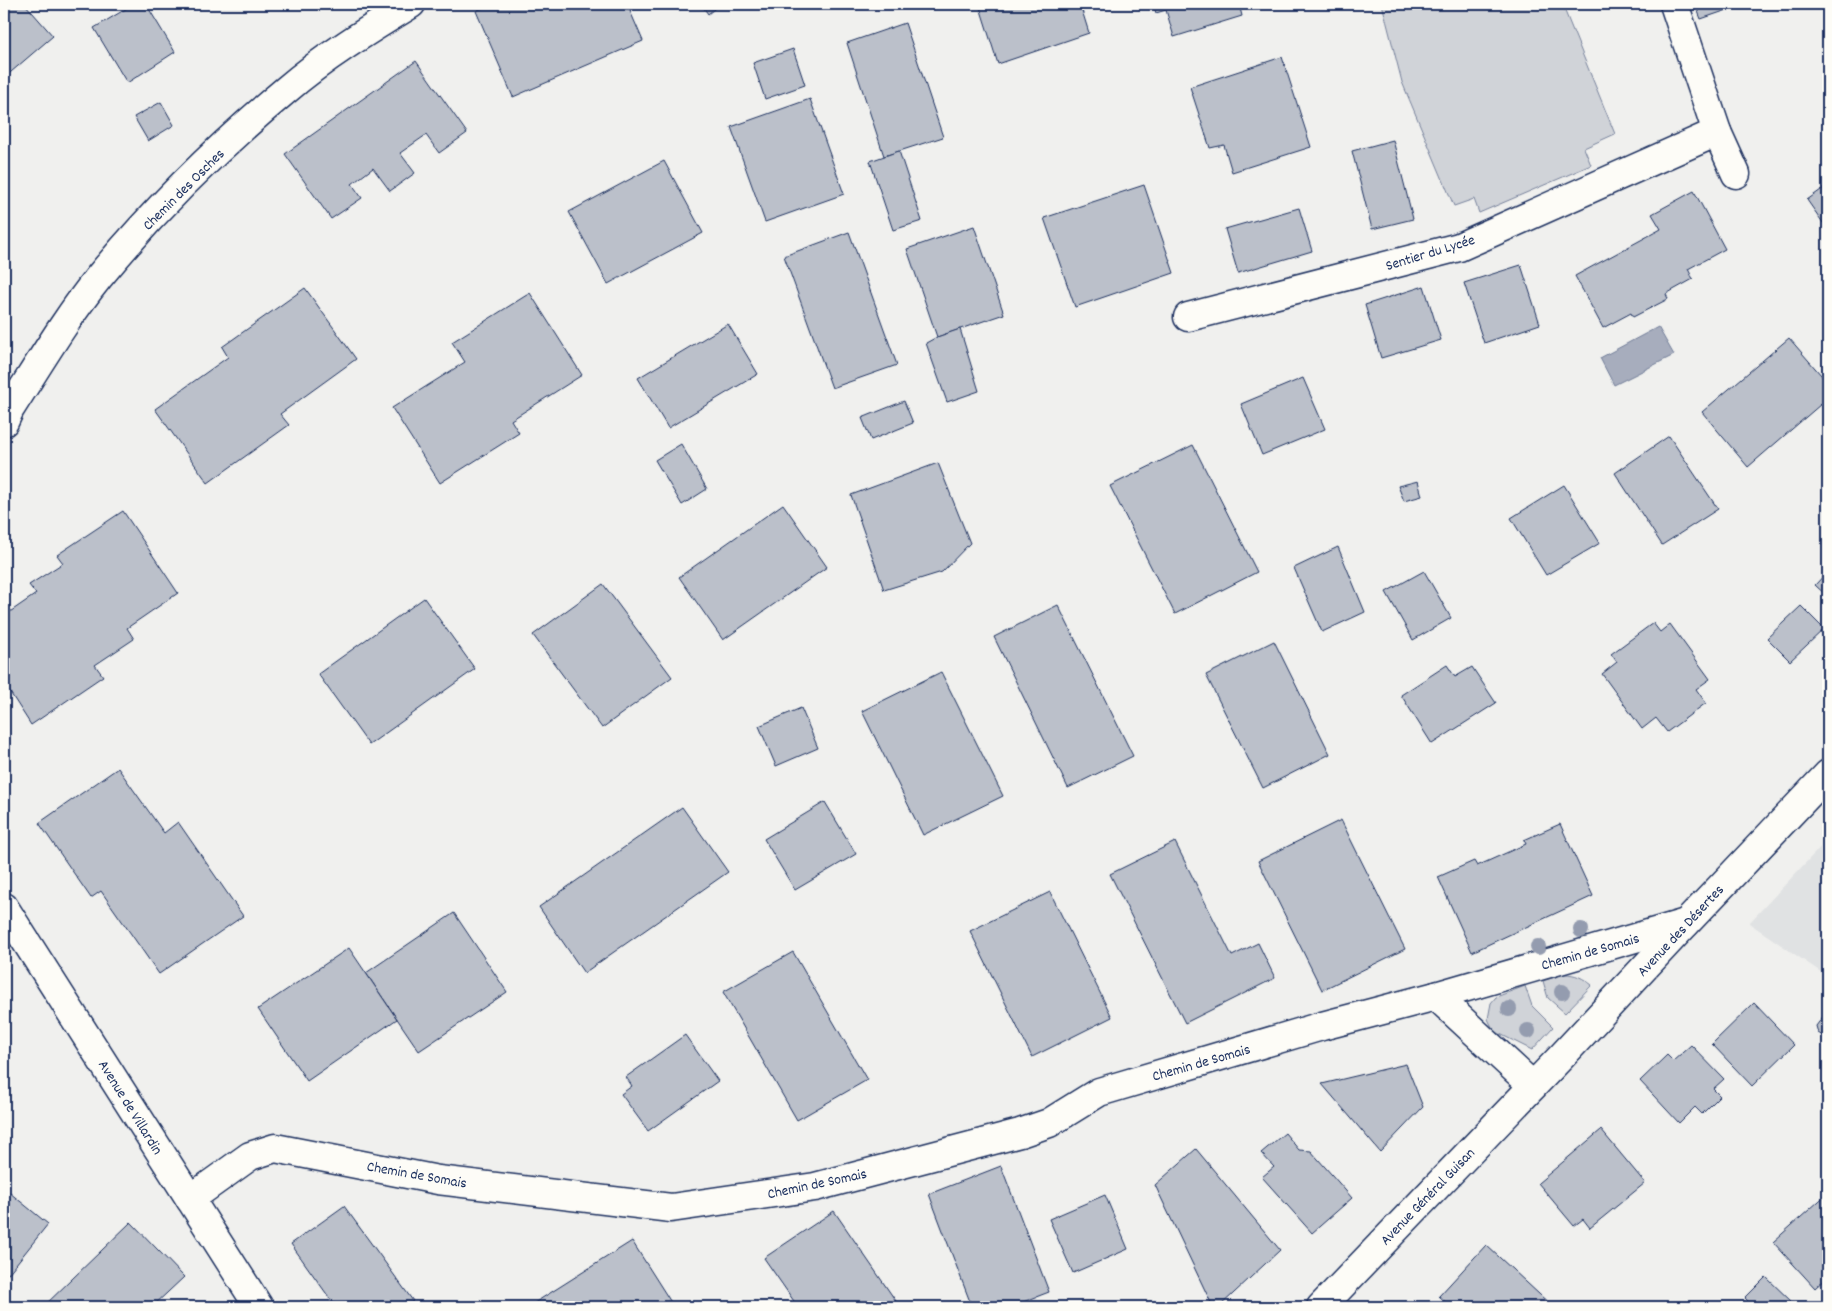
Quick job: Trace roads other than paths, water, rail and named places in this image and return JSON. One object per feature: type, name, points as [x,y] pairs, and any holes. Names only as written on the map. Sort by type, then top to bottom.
[{"type":"street","name":"Chemin des Osches","points":[[4,422],[34,371],[89,291],[184,182],[287,89],[355,40],[411,4]]},
{"type":"street","points":[[1674,4],[1717,132],[1736,174]]},
{"type":"street","name":"Sentier du Lycée","points":[[1188,317],[1460,246],[1717,132]]},
{"type":"street","name":"Avenue des Désertes","points":[[1533,1086],[1828,774]]},
{"type":"street","name":"Avenue de Villardin","points":[[4,907],[259,1307]]},
{"type":"street","name":"Chemin de Somais","points":[[190,1199],[250,1156],[276,1148],[438,1180],[671,1208],[815,1187],[1020,1133],[1049,1123],[1099,1092],[1170,1070],[1322,1026],[1436,996],[1686,923]]},
{"type":"street","points":[[1436,996],[1533,1086]]},
{"type":"street","name":"Avenue Général Guisan","points":[[1321,1307],[1533,1086]]},
{"type":"water","points":[[1658,327],[1674,355],[1614,385],[1600,358]]}]
